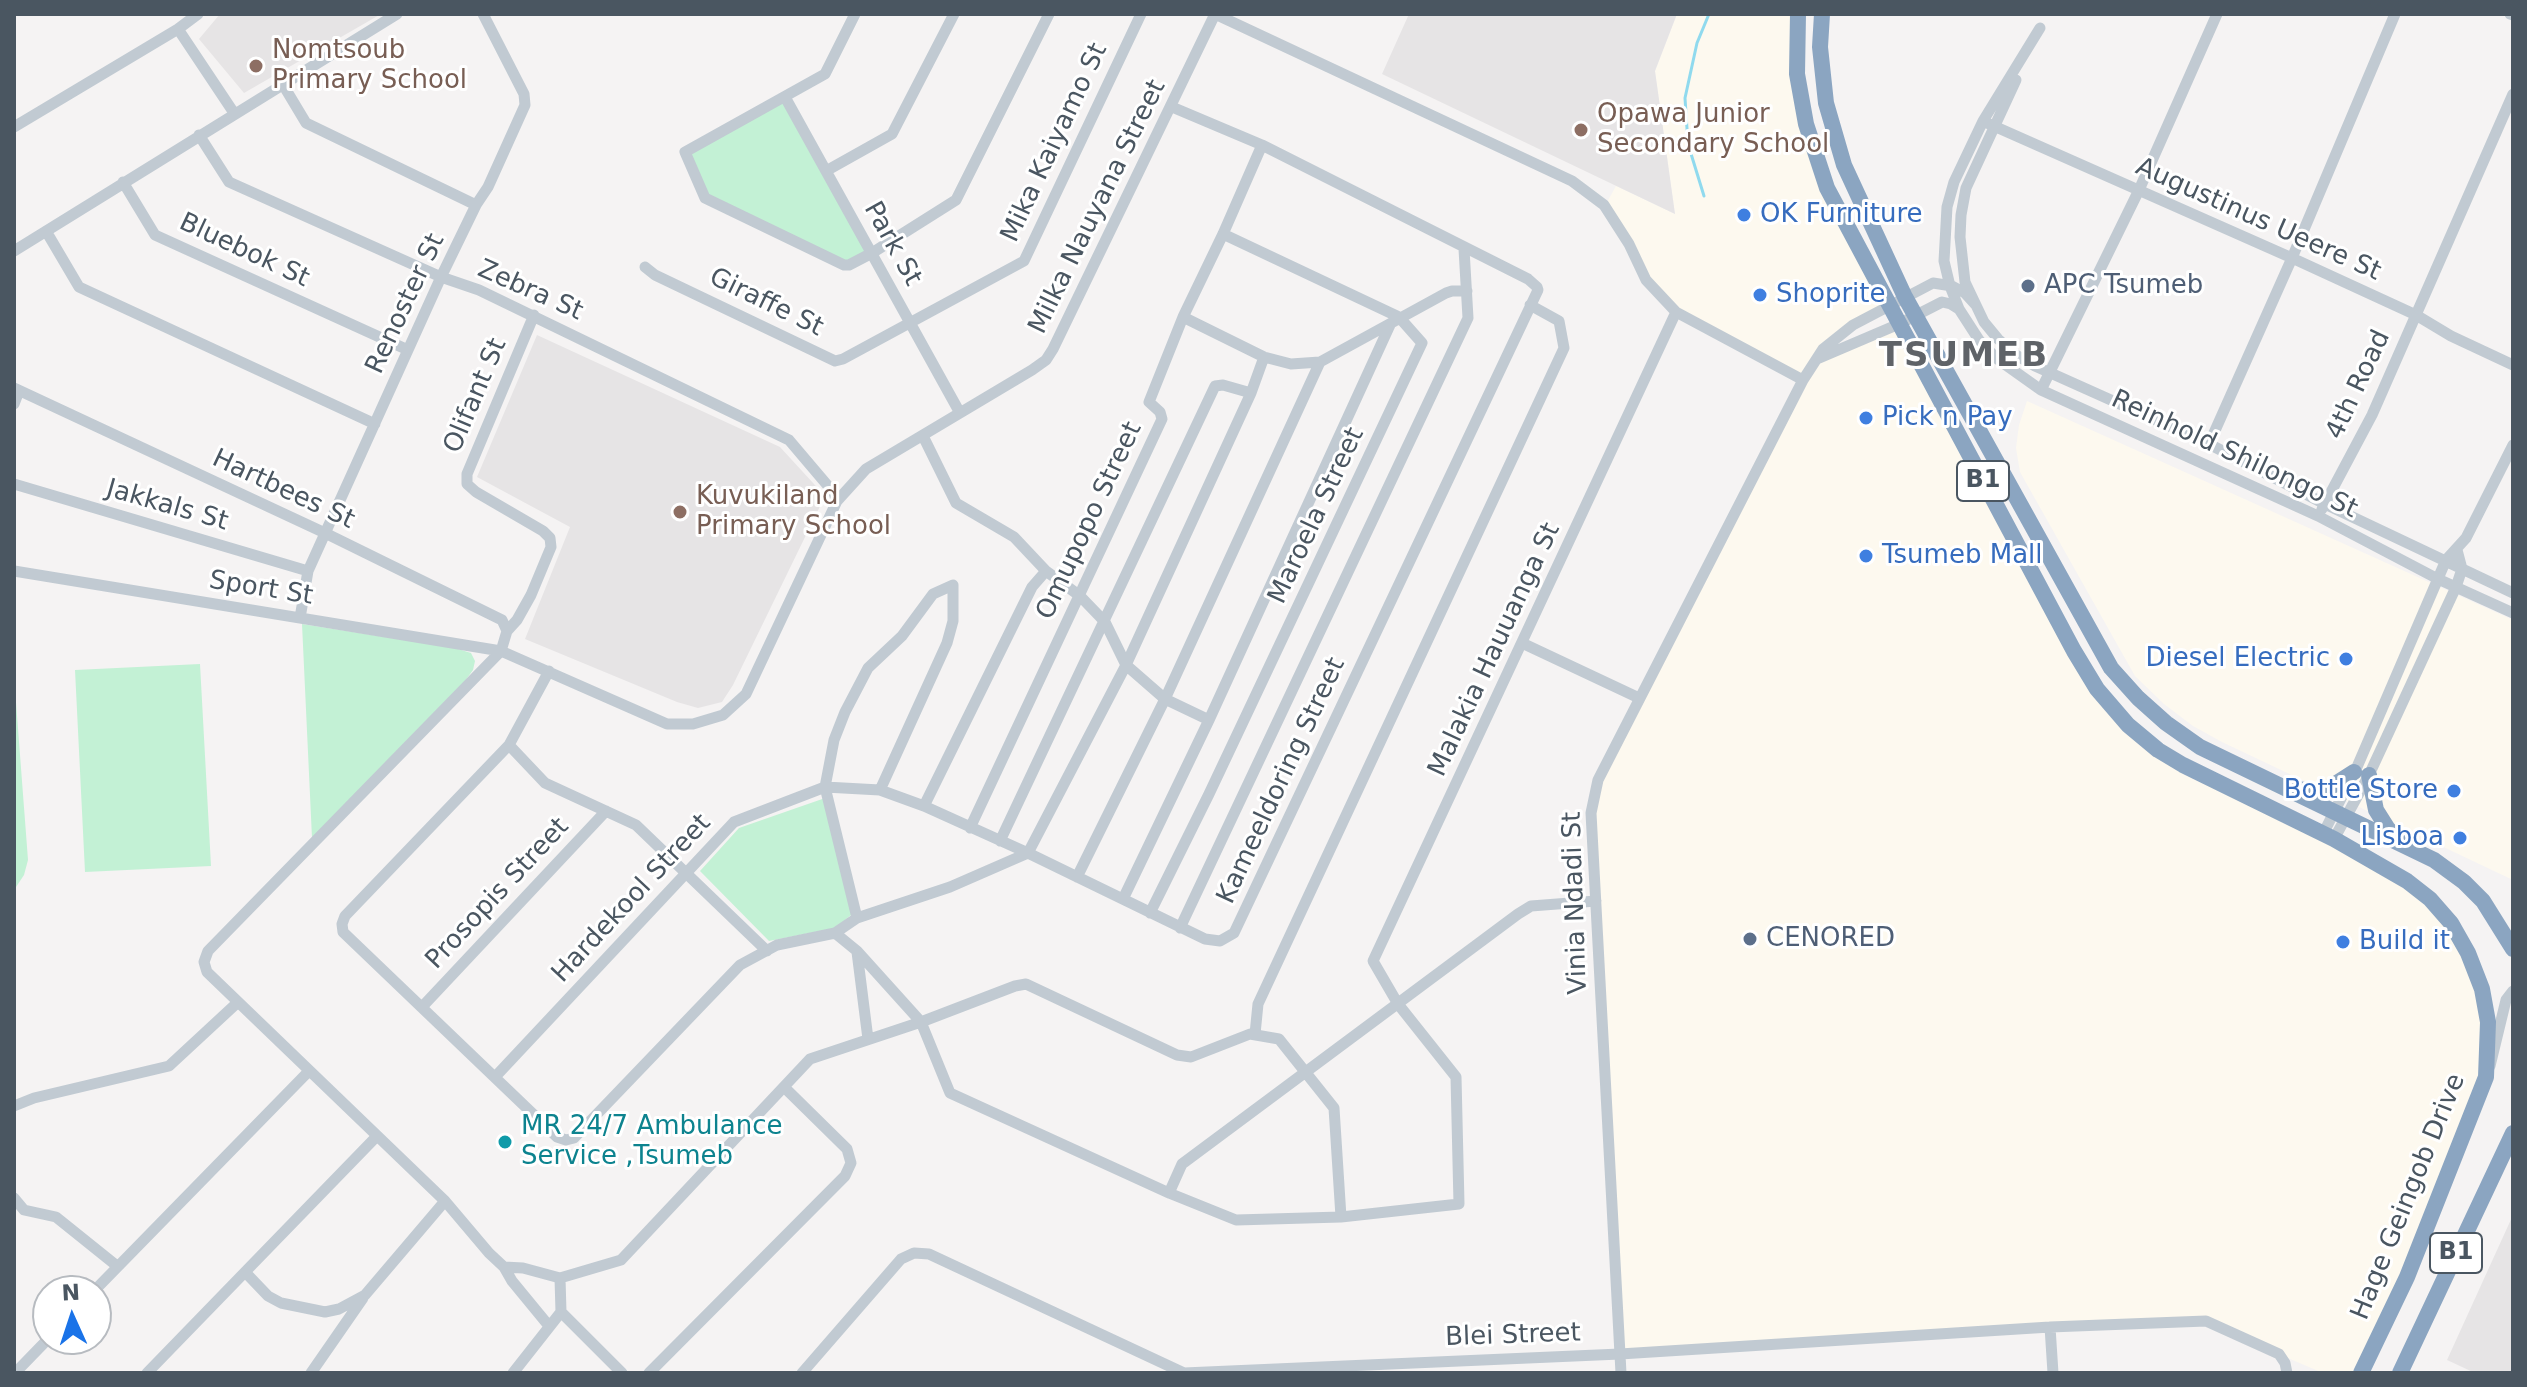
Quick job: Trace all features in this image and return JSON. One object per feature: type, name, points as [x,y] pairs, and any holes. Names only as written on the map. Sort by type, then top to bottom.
[{"type":"highway","name":"Hage Geingob Drive","points":[[1798,14],[1797,74],[1811,140],[1827,188],[2097,689],[2128,725],[2158,750],[2329,837],[2407,881],[2430,899],[2451,923],[2468,953],[2482,989],[2488,1022],[2486,1077],[2407,1277],[2361,1373]]},
{"type":"highway","name":"B1","points":[[1822,14],[1822,76],[1833,132],[1844,165],[1905,297],[2111,668],[2166,723],[2200,747],[2434,860],[2483,901],[2513,949]]},
{"type":"highway","points":[[2286,788],[2317,791],[2362,774],[2376,810],[2388,829],[2406,845]]},
{"type":"highway","name":"B1","points":[[2400,1373],[2513,1133]]},
{"type":"street","points":[[14,127],[198,14]]},
{"type":"street","points":[[14,251],[397,14]]},
{"type":"street","name":"Renoster St","points":[[300,618],[308,571],[441,277],[488,187],[526,100],[483,14]]},
{"type":"street","points":[[855,14],[825,74],[685,154],[706,198],[844,265],[872,253],[957,198],[1049,14]]},
{"type":"street","points":[[826,171],[892,134],[954,14]]},
{"type":"street","name":"Mika Kaiyamo St","points":[[910,322],[1024,261],[1141,14]]},
{"type":"street","points":[[1215,14],[1572,181],[1604,205],[1629,244],[1646,280],[1676,312],[1803,380]]},
{"type":"street","name":"Milka Nauyana Street","points":[[501,651],[667,724],[693,724],[723,715],[746,694],[837,501],[866,469],[1046,360],[1215,14]]},
{"type":"street","points":[[1905,297],[1933,283],[1942,274],[1947,207],[1954,182],[2047,14]]},
{"type":"street","points":[[2041,390],[2139,190],[2217,14]]},
{"type":"street","points":[[2209,444],[2395,14]]},
{"type":"street","points":[[178,29],[234,113]]},
{"type":"street","points":[[282,83],[306,123],[476,205]]},
{"type":"street","name":"4th Road","points":[[2318,516],[2372,415],[2513,94]]},
{"type":"street","name":"Park St","points":[[785,97],[960,413]]},
{"type":"street","points":[[1172,107],[1262,145],[1534,284],[1538,290],[1530,305],[1559,321],[1564,348],[1258,1004],[1255,1034]]},
{"type":"street","points":[[1815,360],[1899,324],[1942,302],[1956,288],[1962,263],[1961,215],[1966,188],[1988,123]]},
{"type":"street","name":"Augustinus Ueere St","points":[[1988,123],[2416,315],[2451,336],[2513,365]]},
{"type":"street","name":"Zebra St","points":[[199,135],[229,182],[534,315],[789,440],[834,493],[837,501]]},
{"type":"street","name":"Omupopo Street","points":[[970,828],[1162,419],[1160,412],[1149,402],[1183,317],[1262,145]]},
{"type":"street","name":"Bluebok St","points":[[123,182],[155,235],[408,350]]},
{"type":"street","points":[[46,231],[79,287],[375,424]]},
{"type":"street","points":[[1223,234],[1394,321]]},
{"type":"street","points":[[1180,928],[1468,318],[1464,249]]},
{"type":"street","points":[[1944,261],[1956,288]]},
{"type":"street","name":"Giraffe St","points":[[645,267],[655,275],[835,361],[910,322]]},
{"type":"street","points":[[1933,283],[1956,288]]},
{"type":"street","name":"Reinhold Shilongo St","points":[[1956,288],[1975,304],[1984,322],[2016,355],[2209,444],[2325,504],[2513,593]]},
{"type":"street","name":"Reinhold Shilongo St","points":[[1956,288],[1959,309],[1979,340],[1996,358],[2041,390],[2318,516],[2438,579],[2513,613]]},
{"type":"street","points":[[1183,317],[1264,357],[1291,364],[1320,362],[1452,291],[1467,291]]},
{"type":"street","name":"Vinia Ndadi St","points":[[1621,1373],[1591,813],[1598,780],[1815,360],[1823,349],[1853,325],[1905,297]]},
{"type":"street","points":[[1942,302],[1959,309]]},
{"type":"street","name":"Kameeldoring Street","points":[[825,787],[880,790],[924,806],[1028,853],[1205,939],[1220,941],[1234,933],[1530,305]]},
{"type":"street","name":"Malakia Hauuanga St","points":[[1398,1004],[1373,961],[1676,312]]},
{"type":"street","name":"Olifant St","points":[[507,631],[531,595],[551,547],[550,538],[476,492],[467,484],[467,474],[534,315]]},
{"type":"street","points":[[1123,899],[1394,321]]},
{"type":"street","name":"Maroela Street","points":[[1150,913],[1420,348],[1420,339],[1394,321]]},
{"type":"street","points":[[549,671],[509,745],[345,916],[342,924],[343,932],[557,1137],[566,1140],[574,1138],[740,965],[777,945],[835,933],[857,918],[950,887],[1028,853],[1126,665],[1251,393],[1264,357]]},
{"type":"street","points":[[1077,877],[1165,699],[1320,362]]},
{"type":"street","points":[[1000,841],[1215,386],[1223,385],[1251,393]]},
{"type":"street","points":[[14,404],[17,390]]},
{"type":"street","name":"Hartbees St","points":[[17,390],[325,533],[502,620],[507,631]]},
{"type":"street","points":[[923,436],[956,503],[1014,537],[1046,571],[1080,596],[1105,622],[1126,665],[1165,699],[1209,720]]},
{"type":"street","points":[[2362,774],[2446,560],[2466,538],[2513,445]]},
{"type":"street","name":"Jakkals St","points":[[14,484],[308,571]]},
{"type":"street","points":[[2329,837],[2456,587],[2462,569],[2457,550]]},
{"type":"street","name":"Sport St","points":[[14,571],[501,651]]},
{"type":"street","points":[[924,806],[1032,587],[1046,571]]},
{"type":"street","points":[[857,918],[825,787],[834,740],[868,668],[902,636],[933,594],[953,585],[953,621],[947,643],[880,790]]},
{"type":"street","points":[[507,631],[501,651],[208,951],[204,962],[207,972],[237,1003],[445,1201],[504,1267],[549,1326]]},
{"type":"street","points":[[1522,643],[1639,698]]},
{"type":"street","points":[[509,745],[545,783],[636,825],[767,951]]},
{"type":"street","name":"Hardekool Street","points":[[495,1077],[734,822],[825,787]]},
{"type":"street","name":"Prosopis Street","points":[[422,1007],[606,811]]},
{"type":"street","points":[[1169,1193],[1182,1164],[1531,906],[1596,901]]},
{"type":"street","points":[[835,933],[857,951],[921,1022],[950,1093],[1231,1219],[1341,1217],[1457,1205],[1460,1202],[1456,1077],[1398,1004]]},
{"type":"street","points":[[857,951],[868,1039]]},
{"type":"street","points":[[504,1267],[523,1268],[560,1278],[621,1260],[810,1059],[1026,984],[1177,1055],[1191,1057],[1250,1034],[1279,1039],[1334,1108],[1341,1217]]},
{"type":"street","points":[[2486,1077],[2495,1056],[2506,1000],[2513,991]]},
{"type":"street","points":[[14,1106],[34,1098],[169,1066],[237,1003]]},
{"type":"street","points":[[109,1275],[309,1071]]},
{"type":"street","points":[[649,1373],[845,1176],[851,1163],[847,1149],[785,1088]]},
{"type":"street","points":[[147,1373],[377,1136]]},
{"type":"street","points":[[14,1198],[24,1210],[56,1217],[117,1266]]},
{"type":"street","points":[[311,1373],[365,1295],[445,1201]]},
{"type":"street","name":"Blei Street","points":[[805,1372],[901,1259],[914,1253],[929,1254],[1184,1373],[1620,1354],[2050,1327],[2206,1321],[2279,1354],[2287,1372]]},
{"type":"street","points":[[246,1273],[268,1296],[295,1307],[325,1312],[339,1309],[365,1295]]},
{"type":"street","points":[[513,1373],[561,1312],[560,1278]]},
{"type":"street","points":[[561,1312],[622,1373]]},
{"type":"street","points":[[2050,1327],[2053,1373]]},
{"type":"street","points":[[15,1373],[32,1355]]},
{"type":"shaded area","name":"Nomtsoub Primary School","points":[[220,14],[381,14],[244,93],[199,39]]},
{"type":"shaded area","name":"Opawa Junior Secondary School","points":[[1409,14],[1677,14],[1655,71],[1675,214],[1382,74]]},
{"type":"shaded area","points":[[1677,14],[1798,14],[1806,124],[1889,306],[1853,325],[1817,358],[1899,324],[2074,651],[2128,725],[2430,899],[2482,989],[2486,1077],[2361,1373],[2323,1373],[2199,1320],[1620,1354],[1591,813],[1598,780],[1803,380],[1676,312],[1646,280],[1606,204],[1616,186],[1675,214],[1655,71]]},
{"type":"shaded area","name":"Kuvukiland Primary School","points":[[537,335],[780,447],[825,496],[722,702],[698,708],[677,702],[525,639],[570,527],[477,477]]},
{"type":"shaded area","points":[[2027,401],[2513,620],[2513,880],[2222,742],[2193,726],[2164,704],[2135,676],[2020,472],[2016,448]]},
{"type":"shaded area","points":[[2513,1215],[2513,1373],[2475,1373],[2447,1360]]},
{"type":"green space","points":[[785,97],[872,253],[849,265],[705,198],[685,154]]},
{"type":"green space","points":[[302,624],[455,648],[471,653],[475,661],[465,681],[312,838]]},
{"type":"green space","points":[[200,664],[211,866],[85,872],[75,670]]},
{"type":"green space","points":[[14,676],[28,860],[24,875],[14,890]]},
{"type":"green space","points":[[828,797],[856,911],[835,928],[769,941],[700,871],[739,828]]},
{"type":"waterway","points":[[1704,196],[1688,144],[1685,98],[1697,43],[1709,14]]},
{"type":"place","name":"Nomtsoub Primary School","points":[[256,66]]},
{"type":"place","name":"Opawa Junior Secondary School","points":[[1581,130]]},
{"type":"place","name":"OK Furniture","points":[[1744,215]]},
{"type":"place","name":"APC Tsumeb","points":[[2028,286]]},
{"type":"place","name":"Shoprite","points":[[1760,295]]},
{"type":"place","name":"Pick n Pay","points":[[1866,418]]},
{"type":"place","name":"Kuvukiland Primary School","points":[[680,512]]},
{"type":"place","name":"Tsumeb Mall","points":[[1866,556]]},
{"type":"place","name":"Diesel Electric","points":[[2346,659]]},
{"type":"place","name":"Bottle Store","points":[[2454,791]]},
{"type":"place","name":"Lisboa","points":[[2460,838]]},
{"type":"place","name":"CENORED","points":[[1750,939]]},
{"type":"place","name":"Build it","points":[[2343,942]]},
{"type":"place","name":"MR 24/7 Ambulance Service ,Tsumeb","points":[[505,1142]]},
{"type":"district","name":"TSUMEB","points":[[1964,357]]}]
